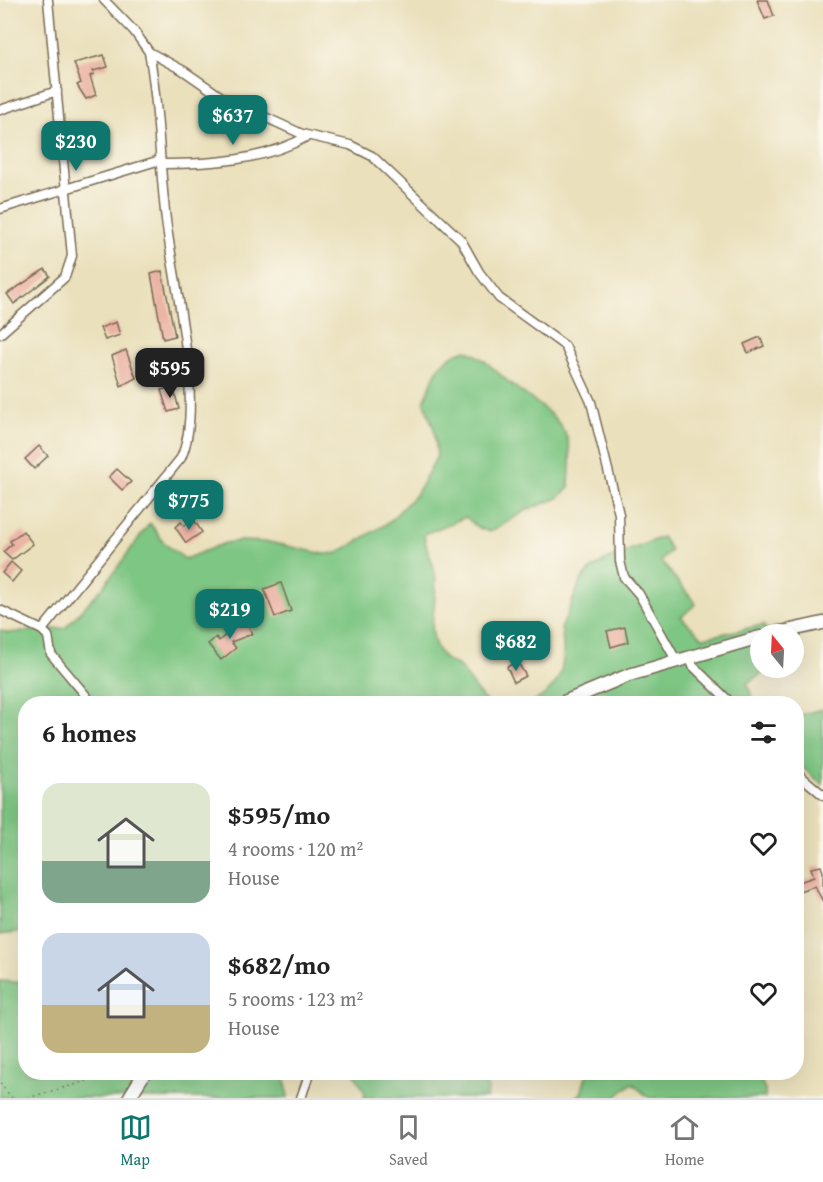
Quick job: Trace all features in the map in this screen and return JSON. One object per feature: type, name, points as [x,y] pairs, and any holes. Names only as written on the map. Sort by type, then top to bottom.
[{"type":"street","points":[[0,334],[65,277],[70,268],[72,256],[48,0]]},
{"type":"street","points":[[104,0],[134,31],[149,52],[184,71],[223,98],[308,136],[350,145],[372,156],[461,240],[478,272],[499,298],[565,346],[591,402],[619,514],[620,561],[624,577],[639,594],[682,658],[724,696]]},
{"type":"street","points":[[42,630],[144,507],[181,458],[187,445],[191,407],[187,359],[160,162],[149,52]]},
{"type":"street","points":[[0,110],[57,91]]},
{"type":"street","points":[[0,209],[160,162],[198,164],[248,158],[293,144],[308,136]]},
{"type":"street","points":[[0,610],[42,630],[48,636],[51,654],[86,696]]},
{"type":"street","points":[[804,627],[823,623]]},
{"type":"street","points":[[575,696],[594,687],[682,658],[750,640]]},
{"type":"street","points":[[804,779],[823,795]]},
{"type":"street","points":[[129,1098],[140,1080]]},
{"type":"street","points":[[302,1098],[307,1080]]},
{"type":"path","points":[[28,1098],[68,1085],[94,1080]]},
{"type":"path","points":[[0,1083],[12,1098]]},
{"type":"green space","points":[[466,350],[484,360],[554,417],[566,435],[570,456],[569,488],[558,498],[527,510],[490,532],[477,527],[466,517],[424,534],[435,573],[432,628],[437,649],[446,660],[460,667],[481,696],[18,696],[18,932],[0,934],[0,630],[7,633],[65,628],[103,587],[150,523],[164,543],[185,559],[225,543],[239,541],[269,542],[324,554],[338,553],[388,523],[417,493],[437,456],[434,429],[424,402],[434,376],[442,363]]},
{"type":"green space","points":[[662,537],[671,550],[661,561],[696,604],[681,617],[703,638],[750,628],[750,678],[755,678],[747,683],[752,696],[542,696],[556,683],[560,673],[563,663],[561,627],[578,586],[585,575],[600,564]]},
{"type":"green space","points":[[823,616],[823,628],[804,634],[804,624],[790,624]]},
{"type":"green space","points":[[822,709],[823,785],[804,769],[804,714]]},
{"type":"green space","points":[[0,981],[18,982],[18,1080],[286,1080],[288,1098],[0,1098]]},
{"type":"green space","points":[[358,1080],[485,1080],[488,1089],[487,1098],[364,1098],[365,1093]]},
{"type":"green space","points":[[585,1080],[760,1080],[765,1089],[765,1098],[649,1098],[632,1083],[615,1098],[574,1098],[581,1094]]},
{"type":"building","points":[[757,0],[768,0],[774,16],[765,19]]},
{"type":"building","points":[[104,55],[108,67],[93,71],[94,74],[90,76],[96,95],[86,99],[77,85],[81,83],[74,63]]},
{"type":"building","points":[[45,269],[50,276],[14,304],[7,294]]},
{"type":"building","points":[[162,271],[175,336],[163,339],[151,274]]},
{"type":"building","points":[[116,322],[120,335],[105,340],[100,328]]},
{"type":"building","points":[[760,337],[764,346],[748,353],[744,344]]},
{"type":"building","points":[[126,350],[136,378],[121,386],[112,356]]},
{"type":"building","points":[[173,387],[179,409],[168,412],[161,390]]},
{"type":"building","points":[[39,446],[48,456],[34,469],[25,459]]},
{"type":"building","points":[[117,469],[131,482],[122,490],[109,477]]},
{"type":"building","points":[[193,519],[202,532],[186,543],[175,527],[181,522],[184,526]]},
{"type":"building","points":[[23,531],[33,544],[12,560],[3,552],[12,544],[10,541]]},
{"type":"building","points":[[11,562],[21,571],[12,582],[2,573]]},
{"type":"building","points":[[281,583],[291,611],[275,617],[264,589]]},
{"type":"building","points":[[247,622],[252,634],[231,642],[236,648],[221,660],[208,644],[216,637],[219,641],[234,627]]},
{"type":"building","points":[[625,627],[628,642],[611,647],[607,631]]},
{"type":"building","points":[[517,661],[526,676],[514,682],[507,667]]},
{"type":"building","points":[[821,866],[823,902],[815,886],[804,889],[804,880],[814,877],[811,868]]}]
